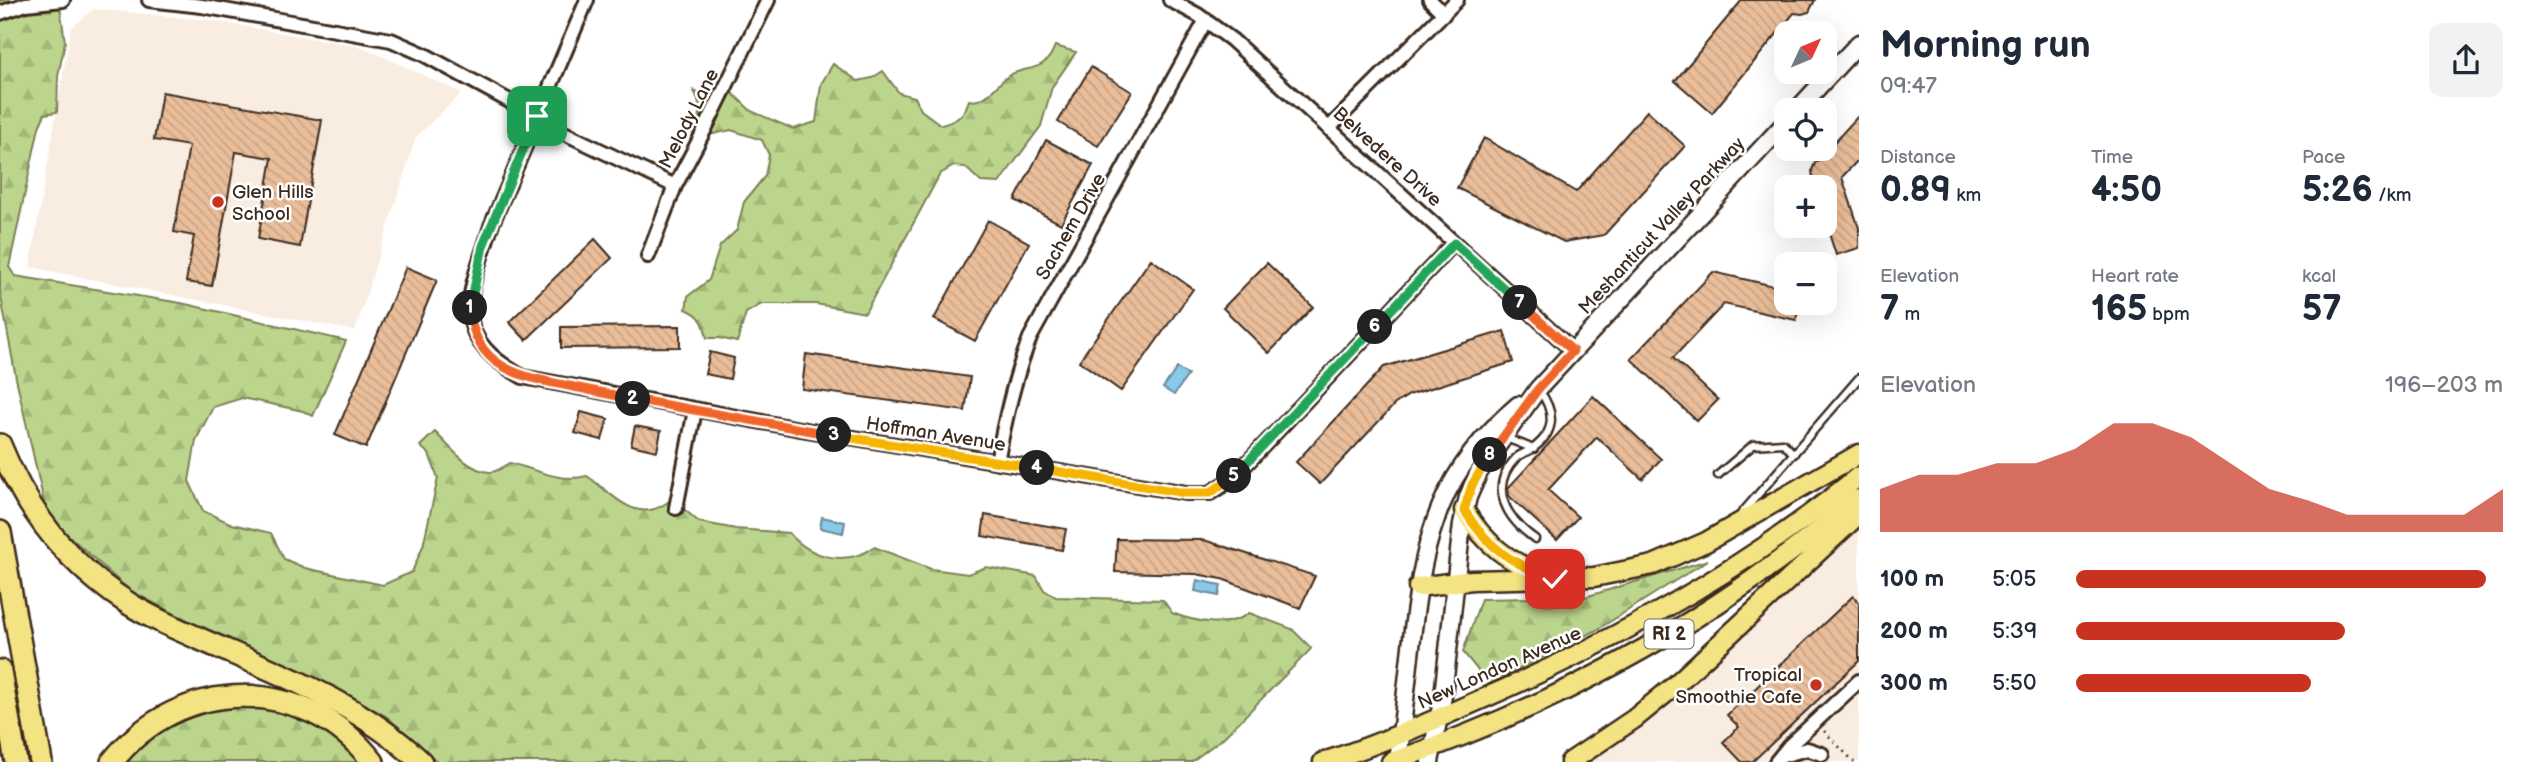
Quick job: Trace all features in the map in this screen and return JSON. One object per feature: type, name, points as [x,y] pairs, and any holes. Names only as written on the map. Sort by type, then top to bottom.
[{"type":"highway","points":[[0,445],[22,492],[43,524],[72,559],[104,587],[159,620],[347,705],[390,734],[421,762]]},
{"type":"highway","points":[[0,532],[41,762]]},
{"type":"highway","points":[[0,671],[16,762]]},
{"type":"highway","points":[[112,762],[143,729],[167,713],[212,698],[247,696],[281,701],[321,716],[355,740],[373,762]]},
{"type":"main road","points":[[1418,587],[1594,577],[1632,571],[1670,559],[1723,532],[1859,454]]},
{"type":"main road","name":"New London Avenue","points":[[1323,762],[1439,718],[1556,666],[1641,621],[1767,543],[1859,476]]},
{"type":"main road","name":"RI 2","points":[[1396,761],[1431,755],[1460,738],[1545,700],[1675,631],[1760,574],[1859,499]]},
{"type":"main road","points":[[1464,510],[1482,537],[1500,553],[1532,571],[1555,579]]},
{"type":"main road","points":[[1570,762],[1634,719],[1672,688],[1859,513]]},
{"type":"street","points":[[0,13],[26,2],[63,0]]},
{"type":"street","points":[[149,0],[202,6],[391,40],[423,54],[536,118],[675,186]]},
{"type":"street","name":"Hoffman Avenue","points":[[587,0],[480,256],[470,307],[472,327],[478,343],[500,365],[523,377],[695,411],[997,462],[1185,493],[1210,493],[1231,480],[1454,243]]},
{"type":"street","name":"Melody Lane","points":[[648,256],[675,186],[768,0]]},
{"type":"street","name":"Belvedere Drive","points":[[1170,0],[1206,20],[1232,40],[1573,351]]},
{"type":"street","points":[[1430,0],[1444,14]]},
{"type":"street","points":[[1329,128],[1458,0]]},
{"type":"street","name":"Sachem Drive","points":[[997,462],[1007,409],[1018,368],[1030,338],[1206,20]]},
{"type":"street","points":[[1808,98],[1859,43]]},
{"type":"street","name":"Meshanticut Valley Parkway","points":[[1431,755],[1439,718],[1464,510],[1472,485],[1538,389],[1774,135]]},
{"type":"street","name":"Meshanticut Valley Parkway","points":[[1396,761],[1418,587],[1430,531],[1457,472],[1485,434],[1538,389]]},
{"type":"street","points":[[676,508],[695,411]]},
{"type":"street","points":[[1779,759],[1789,746],[1859,681]]},
{"type":"street","points":[[1779,759],[1807,750],[1822,754]]},
{"type":"lane","points":[[1723,532],[1856,385],[1859,378]]},
{"type":"lane","points":[[1535,539],[1512,519],[1502,493],[1504,473],[1517,457],[1534,449],[1548,430],[1552,417],[1549,403],[1538,389]]},
{"type":"lane","points":[[1503,437],[1534,449]]},
{"type":"lane","points":[[1718,475],[1754,445],[1783,443],[1794,454]]},
{"type":"path","points":[[1819,726],[1854,762]]},
{"type":"shaded area","name":"Glen Hills School","points":[[94,9],[208,20],[362,47],[462,93],[416,137],[355,331],[30,267],[71,28]]},
{"type":"shaded area","points":[[1859,517],[1859,762],[1575,762]]},
{"type":"green space","points":[[0,0],[28,0],[60,6],[65,42],[58,76],[57,112],[45,114],[39,127],[9,267],[15,276],[181,303],[346,341],[313,416],[303,411],[242,398],[213,407],[196,440],[189,481],[203,511],[232,524],[271,533],[284,559],[305,568],[383,585],[412,572],[423,546],[438,478],[429,454],[420,446],[435,432],[459,456],[481,470],[494,472],[509,463],[557,477],[587,476],[617,499],[637,509],[659,507],[672,499],[699,522],[736,529],[789,533],[808,549],[829,557],[852,557],[874,547],[931,569],[968,574],[986,567],[1036,576],[1044,590],[1056,597],[1163,600],[1172,613],[1212,622],[1232,621],[1249,613],[1292,629],[1311,648],[1224,737],[1191,762],[438,762],[386,716],[311,676],[205,629],[130,591],[47,516],[0,292]]},
{"type":"green space","points":[[1055,46],[1076,52],[1052,87],[1041,126],[999,183],[981,182],[965,167],[954,166],[940,174],[865,313],[816,304],[762,304],[746,313],[737,342],[707,338],[701,320],[686,309],[688,296],[709,280],[720,246],[737,230],[744,202],[765,176],[769,155],[762,140],[731,130],[696,138],[700,108],[694,91],[700,94],[725,86],[751,111],[793,129],[816,122],[821,84],[833,64],[858,81],[872,78],[883,71],[899,93],[915,97],[921,110],[941,125],[959,117],[969,100],[981,99],[1010,75],[1044,62]]},
{"type":"green space","points":[[1708,560],[1595,631],[1489,684],[1463,652],[1481,599],[1585,597]]},
{"type":"green space","points":[[210,701],[301,710],[370,762],[111,762]]},
{"type":"water","points":[[1177,368],[1188,375],[1174,395],[1163,388]]},
{"type":"water","points":[[822,517],[845,522],[843,533],[820,528]]},
{"type":"water","points":[[1197,580],[1221,585],[1219,596],[1195,591]]},
{"type":"building","points":[[1742,0],[1815,0],[1809,12],[1794,13],[1787,21],[1774,21],[1774,37],[1712,113],[1675,81]]},
{"type":"building","points":[[1091,67],[1132,92],[1098,146],[1058,122]]},
{"type":"building","points":[[162,92],[322,120],[300,247],[258,239],[272,158],[236,152],[212,286],[186,282],[194,236],[174,232],[189,146],[154,140]]},
{"type":"building","points":[[1647,111],[1685,146],[1604,235],[1564,242],[1457,188],[1484,138],[1576,192]]},
{"type":"building","points":[[1859,115],[1859,159],[1842,177],[1859,228],[1859,248],[1837,255],[1830,238],[1837,238],[1837,175],[1813,175],[1812,170],[1817,161],[1837,161],[1837,139]]},
{"type":"building","points":[[1046,140],[1093,165],[1061,224],[1015,200]]},
{"type":"building","points":[[988,220],[1029,243],[975,341],[934,319]]},
{"type":"building","points":[[595,239],[612,258],[526,340],[509,322]]},
{"type":"building","points":[[1151,259],[1193,289],[1121,391],[1079,361]]},
{"type":"building","points":[[1267,263],[1313,307],[1269,353],[1223,308]]},
{"type":"building","points":[[406,267],[437,280],[366,448],[335,435]]},
{"type":"building","points":[[1713,272],[1774,286],[1774,315],[1797,315],[1796,320],[1724,304],[1673,358],[1718,400],[1697,421],[1631,359]]},
{"type":"building","points":[[680,326],[680,347],[561,348],[561,327]]},
{"type":"building","points":[[1504,331],[1513,362],[1409,395],[1395,404],[1320,484],[1296,462],[1384,367]]},
{"type":"building","points":[[710,352],[734,358],[730,379],[705,374]]},
{"type":"building","points":[[806,354],[970,377],[965,411],[802,389]]},
{"type":"building","points":[[1593,396],[1661,459],[1642,479],[1597,437],[1548,490],[1578,517],[1557,540],[1509,496],[1508,488]]},
{"type":"building","points":[[581,412],[608,419],[602,440],[575,433]]},
{"type":"building","points":[[635,426],[661,431],[657,451],[631,445]]},
{"type":"building","points":[[985,515],[1066,529],[1062,550],[982,536]]},
{"type":"building","points":[[1117,539],[1204,540],[1315,576],[1300,608],[1222,579],[1196,574],[1115,572]]},
{"type":"building","points":[[1853,596],[1859,602],[1859,661],[1752,762],[1742,762],[1723,742],[1739,727],[1727,715]]},
{"type":"place","name":"Glen Hills School","points":[[218,202]]},
{"type":"place","name":"Tropical Smoothie Cafe","points":[[1816,685]]},
{"type":"route","points":[[537,116],[483,246],[473,285],[470,307],[472,327],[478,343],[500,365],[523,377],[695,411],[1185,493],[1210,493],[1231,480],[1454,243],[1573,351],[1538,389],[1487,459],[1472,485],[1464,510],[1482,537],[1500,553],[1532,571],[1555,579]]}]
